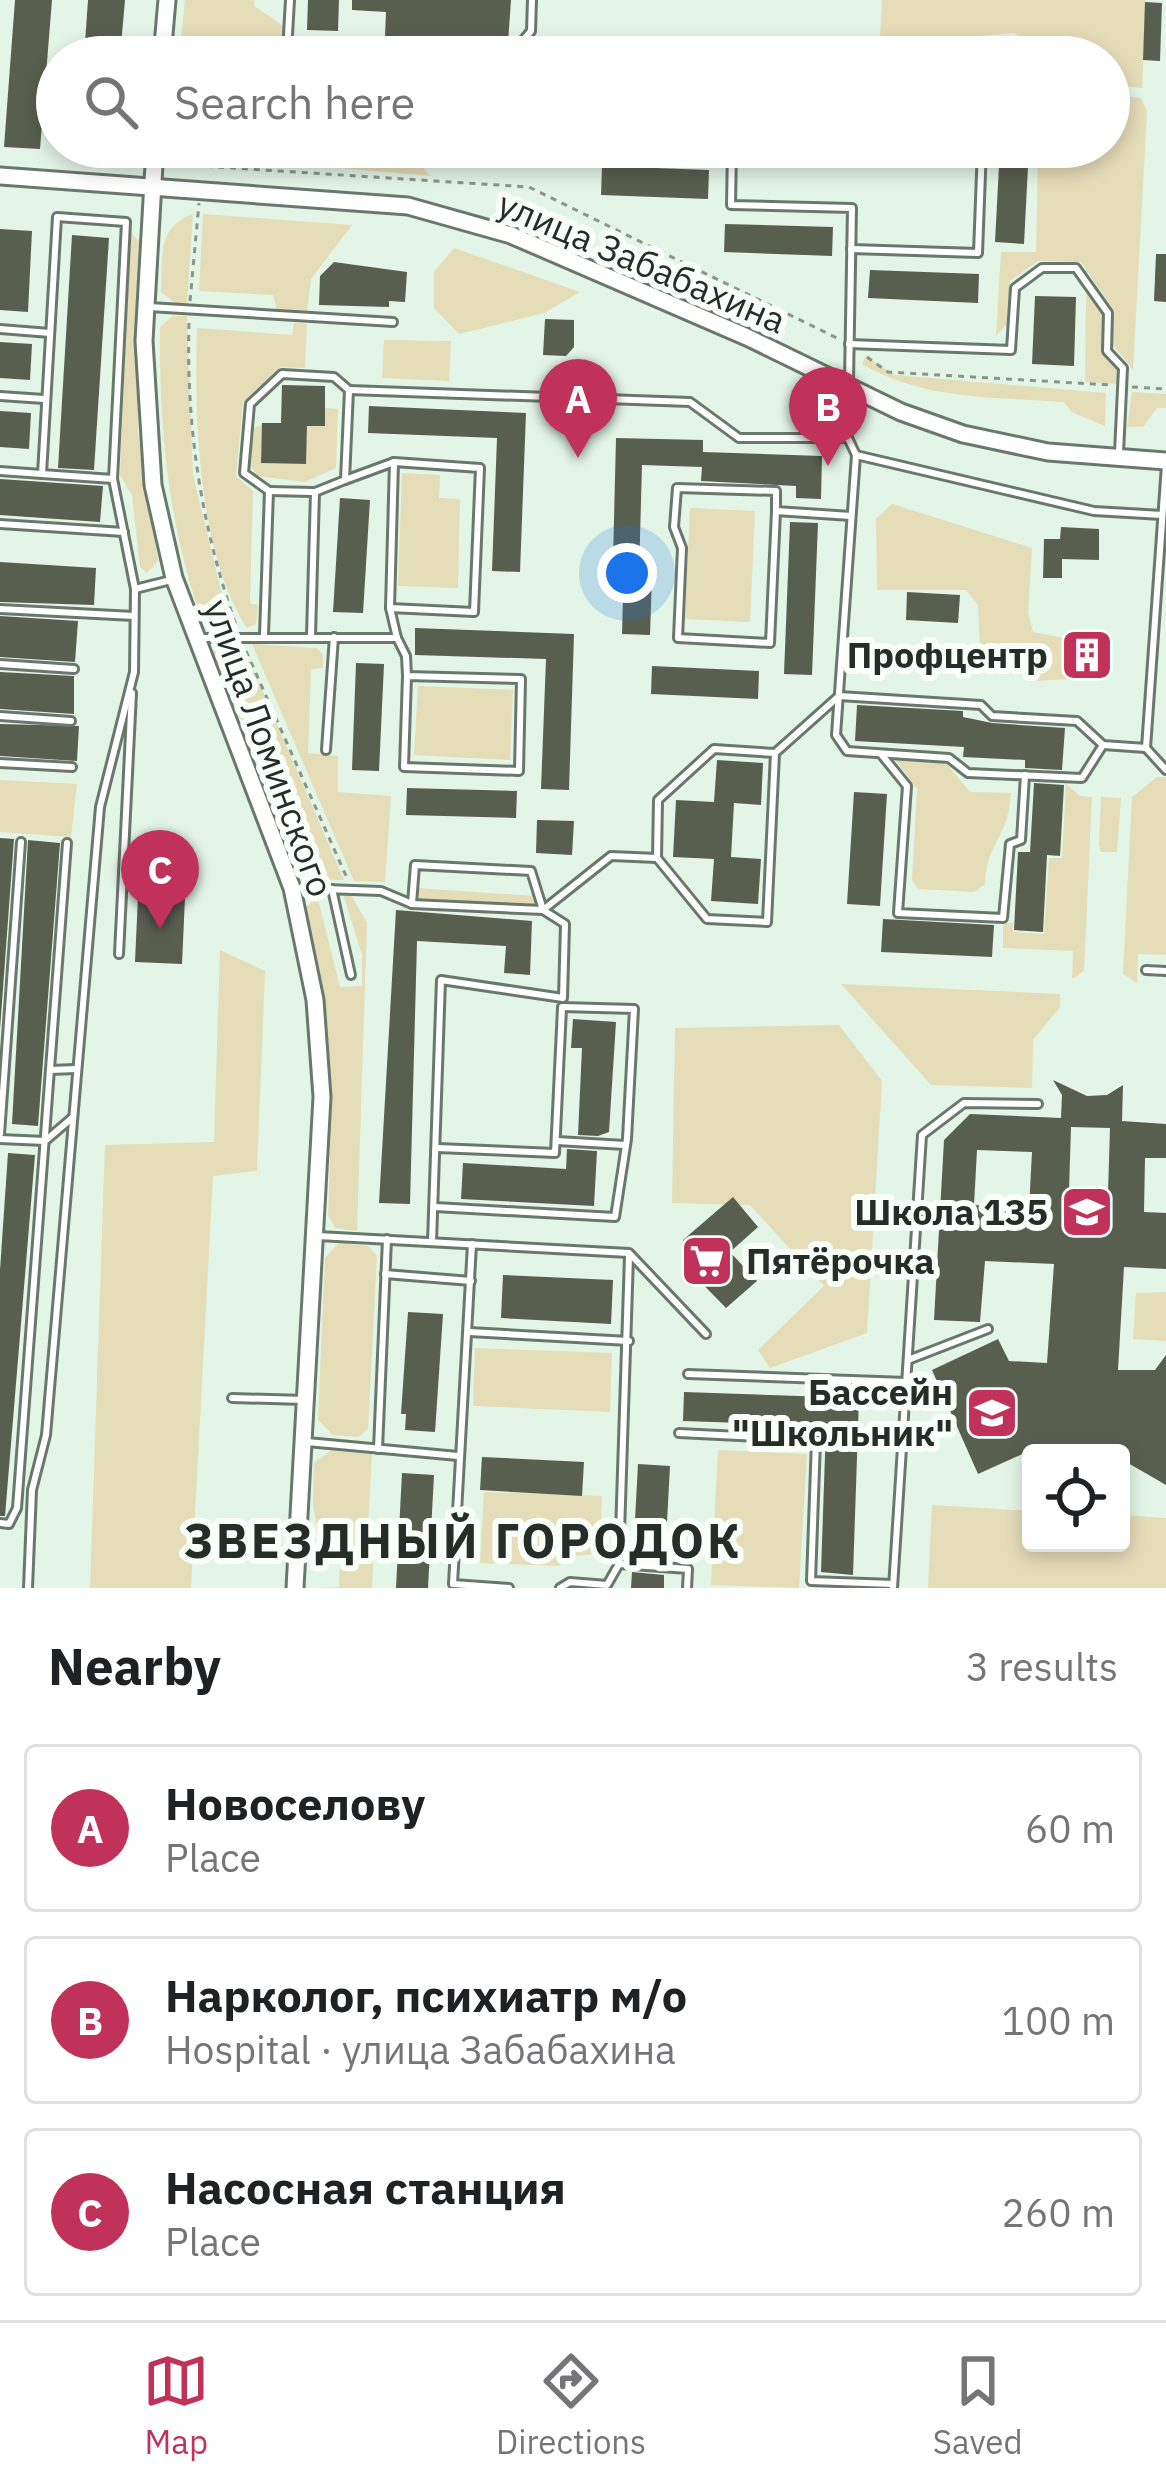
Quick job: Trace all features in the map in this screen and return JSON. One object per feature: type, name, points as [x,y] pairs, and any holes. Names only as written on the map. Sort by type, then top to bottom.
[{"type":"street","points":[[164,36],[167,0]]},
{"type":"street","name":"улица Ломинского","points":[[153,168],[145,307],[153,485],[174,578],[292,888],[315,1000],[322,1097],[295,1588]]},
{"type":"street","name":"улица Забабахина","points":[[0,176],[380,201],[511,235],[763,344],[848,388],[963,434],[1048,452],[1166,463]]},
{"type":"lane","points":[[288,36],[290,0]]},
{"type":"lane","points":[[527,36],[532,0]]},
{"type":"lane","points":[[732,168],[731,205],[852,208],[848,438],[856,455],[836,734],[847,751],[950,758],[968,773],[1082,778],[1103,745]]},
{"type":"lane","points":[[851,249],[978,253],[981,168]]},
{"type":"lane","points":[[42,474],[57,217],[126,222],[113,479],[135,589],[135,616],[119,953]]},
{"type":"lane","points":[[849,344],[1012,350],[1016,287],[1042,268],[1076,268],[1108,313],[1107,351],[1123,368],[1119,458]]},
{"type":"lane","points":[[145,307],[393,322]]},
{"type":"lane","points":[[0,329],[50,333]]},
{"type":"lane","points":[[390,608],[474,612],[480,468],[394,462],[315,492],[269,491],[244,473],[250,404],[282,374],[334,377],[349,390],[690,402],[739,438],[848,438]]},
{"type":"lane","points":[[345,480],[349,390]]},
{"type":"lane","points":[[0,396],[46,399]]},
{"type":"lane","points":[[856,455],[1094,511],[1162,515]]},
{"type":"lane","points":[[394,462],[390,608],[406,656],[404,767],[519,771],[521,679],[406,676]]},
{"type":"lane","points":[[1146,748],[1162,572],[1166,463]]},
{"type":"lane","points":[[0,471],[113,479]]},
{"type":"lane","points":[[677,488],[776,490],[776,511],[770,643],[678,638],[682,548],[674,527],[677,488]]},
{"type":"lane","points":[[264,634],[269,491]]},
{"type":"lane","points":[[311,636],[315,492]]},
{"type":"lane","points":[[776,511],[851,516]]},
{"type":"lane","points":[[0,524],[124,532]]},
{"type":"lane","points":[[135,589],[174,578]]},
{"type":"lane","points":[[0,609],[135,616]]},
{"type":"lane","points":[[197,638],[264,634],[397,638]]},
{"type":"lane","points":[[326,750],[334,637]]},
{"type":"lane","points":[[0,664],[74,669]]},
{"type":"lane","points":[[28,1588],[32,1490],[46,1435],[103,782],[134,672]]},
{"type":"lane","points":[[775,753],[714,749],[658,800],[657,858],[707,919],[766,922],[775,753],[839,696],[981,705],[992,716],[1077,721],[1103,745],[1146,748],[1166,770]]},
{"type":"lane","points":[[0,716],[71,721]]},
{"type":"lane","points":[[881,754],[908,786],[898,913],[1003,918],[1010,844],[1021,840],[1025,775]]},
{"type":"lane","points":[[0,763],[72,767]]},
{"type":"lane","points":[[21,842],[0,1136],[45,1141],[73,1118]]},
{"type":"lane","points":[[0,1523],[9,1523],[17,1508],[67,843]]},
{"type":"lane","points":[[543,910],[611,856],[657,858]]},
{"type":"lane","points":[[412,904],[415,865],[461,867],[531,871],[543,910]]},
{"type":"lane","points":[[292,888],[381,891],[412,904],[543,910],[565,924],[555,1153],[436,1148]]},
{"type":"lane","points":[[332,890],[351,975]]},
{"type":"lane","points":[[1145,970],[1166,971]]},
{"type":"lane","points":[[432,1242],[441,980],[562,1003],[634,1009],[615,1217],[435,1207]]},
{"type":"lane","points":[[50,1070],[76,1070]]},
{"type":"lane","points":[[679,1433],[816,1440],[810,1584],[893,1586],[922,1135],[964,1103],[1038,1104]]},
{"type":"lane","points":[[557,1141],[625,1145]]},
{"type":"lane","points":[[314,1235],[629,1253],[706,1334]]},
{"type":"lane","points":[[378,1449],[388,1239]]},
{"type":"lane","points":[[472,1244],[453,1584],[509,1588]]},
{"type":"lane","points":[[560,1588],[570,1582],[607,1585],[619,1564],[629,1253]]},
{"type":"lane","points":[[386,1274],[471,1281]]},
{"type":"lane","points":[[908,1360],[988,1329]]},
{"type":"lane","points":[[469,1332],[629,1341]]},
{"type":"lane","points":[[688,1373],[906,1382]]},
{"type":"lane","points":[[232,1398],[305,1400]]},
{"type":"lane","points":[[303,1442],[458,1456]]},
{"type":"lane","points":[[619,1564],[688,1569],[687,1588]]},
{"type":"path","points":[[306,168],[529,187],[849,344],[888,372],[1166,388]]},
{"type":"path","points":[[200,188],[188,382],[200,506],[240,636],[352,890]]},
{"type":"shaded area","points":[[185,0],[254,0],[254,6],[285,27],[285,36],[181,36]]},
{"type":"shaded area","points":[[882,0],[1146,0],[1142,88],[1130,87],[1130,36],[880,36]]},
{"type":"shaded area","points":[[1130,97],[1141,98],[1147,111],[1133,370],[1113,345],[1113,309],[1081,262],[1038,261],[1010,281],[1007,324],[996,336],[1001,252],[1036,252],[1038,168],[1130,168]]},
{"type":"shaded area","points":[[341,168],[424,168],[430,176]]},
{"type":"shaded area","points":[[193,214],[187,304],[175,303],[161,292],[164,246],[173,227]]},
{"type":"shaded area","points":[[203,214],[352,225],[311,279],[307,312],[277,310],[273,295],[199,291]]},
{"type":"shaded area","points":[[130,232],[140,242],[138,433],[158,561],[147,573],[140,567],[132,495],[120,475]]},
{"type":"shaded area","points":[[454,248],[580,292],[544,313],[459,334],[434,308],[434,272]]},
{"type":"shaded area","points":[[1086,293],[1102,314],[1102,353],[1118,369],[1119,384],[1085,382]]},
{"type":"shaded area","points":[[173,316],[187,316],[193,475],[230,628],[197,606],[172,503],[163,433],[160,327]]},
{"type":"shaded area","points":[[294,323],[307,324],[305,368],[281,367],[243,402],[236,476],[253,491],[250,603],[258,605],[256,624],[247,628],[218,562],[202,483],[197,328],[292,335]]},
{"type":"shaded area","points":[[384,340],[451,341],[449,381],[382,378]]},
{"type":"shaded area","points":[[866,356],[895,375],[1106,393],[1105,426],[1072,412],[1064,402],[960,395],[910,384],[862,364]]},
{"type":"shaded area","points":[[1132,392],[1166,394],[1166,408],[1157,408],[1143,427],[1127,427]]},
{"type":"shaded area","points":[[325,408],[338,409],[336,468],[305,482],[257,476],[251,466],[253,428],[262,425],[261,463],[305,464],[307,426],[324,426]]},
{"type":"shaded area","points":[[402,473],[440,475],[439,498],[460,499],[458,588],[398,586]]},
{"type":"shaded area","points":[[892,504],[1032,548],[1028,612],[1033,632],[1074,640],[1073,679],[1031,681],[980,648],[978,605],[966,590],[877,590],[876,519]]},
{"type":"shaded area","points":[[690,508],[755,511],[750,622],[685,619]]},
{"type":"shaded area","points":[[222,642],[242,643],[344,880],[314,879],[294,869],[269,798],[268,764],[254,731],[238,716],[212,651]]},
{"type":"shaded area","points":[[252,644],[317,648],[323,655],[323,668],[311,669],[308,753],[338,756],[338,792],[391,796],[385,882],[354,881]]},
{"type":"shaded area","points":[[418,686],[513,690],[510,760],[414,755]]},
{"type":"shaded area","points":[[895,759],[945,762],[970,792],[1011,793],[985,884],[974,892],[918,889],[912,880],[917,789]]},
{"type":"shaded area","points":[[1157,777],[1166,777],[1166,955],[1138,954],[1137,983],[1123,974],[1132,797]]},
{"type":"shaded area","points":[[0,780],[77,784],[71,837],[0,832]]},
{"type":"shaded area","points":[[1066,784],[1080,796],[1092,797],[1084,971],[1072,979],[1073,951],[1003,948],[1003,923],[1013,923],[1013,932],[1044,934],[1049,858],[1062,858]]},
{"type":"shaded area","points":[[1101,797],[1121,798],[1117,852],[1101,852]]},
{"type":"shaded area","points":[[416,888],[535,896],[538,907],[416,899]]},
{"type":"shaded area","points":[[343,894],[351,895],[367,923],[357,1231],[335,1228],[328,1215],[328,1060],[306,908],[317,895],[340,987],[362,986],[362,955]]},
{"type":"shaded area","points":[[220,950],[265,971],[257,1171],[213,1176],[191,1588],[90,1588],[105,1145],[214,1142]]},
{"type":"shaded area","points":[[841,984],[1060,994],[1060,1007],[1033,1040],[1032,1088],[931,1085]]},
{"type":"shaded area","points":[[839,1025],[882,1081],[867,1333],[770,1368],[758,1350],[824,1286],[750,1205],[672,1203],[675,1028]]},
{"type":"shaded area","points":[[339,1243],[368,1246],[377,1256],[368,1429],[358,1437],[333,1435],[318,1420],[325,1258]]},
{"type":"shaded area","points":[[1166,1292],[1166,1341],[1133,1339],[1136,1293]]},
{"type":"shaded area","points":[[475,1348],[612,1353],[610,1412],[473,1406]]},
{"type":"shaded area","points":[[718,1450],[807,1454],[799,1588],[711,1585]]},
{"type":"shaded area","points":[[330,1451],[372,1454],[367,1542],[374,1543],[372,1588],[321,1588],[339,1587],[340,1557],[322,1556],[313,1504],[314,1463]]},
{"type":"shaded area","points":[[484,1492],[602,1496],[599,1554],[572,1556],[558,1566],[480,1563]]},
{"type":"shaded area","points":[[932,1505],[1022,1510],[1022,1552],[1130,1552],[1130,1516],[1166,1518],[1166,1588],[928,1588]]},
{"type":"building","points":[[15,0],[52,0],[49,36],[36,36],[36,149],[4,147]]},
{"type":"building","points":[[88,0],[125,0],[122,36],[85,36]]},
{"type":"building","points":[[308,0],[339,0],[338,31],[307,30]]},
{"type":"building","points":[[352,0],[511,0],[508,36],[385,36],[386,12],[352,10]]},
{"type":"building","points":[[1145,2],[1162,3],[1160,61],[1143,60]]},
{"type":"building","points":[[602,168],[709,170],[708,199],[601,195]]},
{"type":"building","points":[[999,168],[1028,168],[1024,244],[995,242]]},
{"type":"building","points":[[725,224],[833,227],[832,256],[724,252]]},
{"type":"building","points":[[0,229],[32,231],[28,312],[0,310]]},
{"type":"building","points":[[72,235],[109,238],[94,470],[58,468]]},
{"type":"building","points":[[1156,254],[1166,254],[1166,302],[1154,301]]},
{"type":"building","points":[[334,262],[407,272],[405,302],[389,301],[389,307],[319,305],[320,276]]},
{"type":"building","points":[[870,270],[979,274],[978,303],[868,298]]},
{"type":"building","points":[[1035,296],[1076,297],[1074,366],[1032,364]]},
{"type":"building","points":[[545,319],[574,320],[574,347],[566,356],[543,355]]},
{"type":"building","points":[[0,342],[32,344],[30,380],[0,378]]},
{"type":"building","points":[[282,385],[325,386],[325,426],[307,426],[306,464],[261,463],[262,423],[281,423]]},
{"type":"building","points":[[369,406],[526,413],[520,572],[492,571],[497,438],[368,433]]},
{"type":"building","points":[[0,411],[31,413],[29,449],[0,447]]},
{"type":"building","points":[[616,438],[703,440],[703,452],[822,456],[821,499],[796,498],[796,486],[701,481],[702,467],[642,465],[639,574],[652,575],[650,635],[622,634],[624,560],[613,560]]},
{"type":"building","points":[[0,479],[103,486],[100,522],[0,515]]},
{"type":"building","points":[[340,498],[370,500],[363,613],[333,612]]},
{"type":"building","points":[[790,522],[818,523],[812,675],[784,674]]},
{"type":"building","points":[[1061,527],[1099,529],[1099,560],[1062,559],[1062,578],[1043,578],[1044,539],[1060,539]]},
{"type":"building","points":[[0,562],[96,568],[94,605],[0,602]]},
{"type":"building","points":[[907,592],[960,595],[958,623],[906,620]]},
{"type":"building","points":[[0,616],[78,621],[75,662],[0,657]]},
{"type":"building","points":[[415,628],[574,634],[569,790],[541,789],[546,659],[415,655]]},
{"type":"building","points":[[356,663],[384,664],[379,771],[352,770]]},
{"type":"building","points":[[652,666],[759,671],[758,699],[651,694]]},
{"type":"building","points":[[0,672],[74,676],[74,714],[0,709]]},
{"type":"building","points":[[857,705],[963,711],[963,717],[992,723],[1065,728],[1062,770],[1025,768],[1025,760],[963,757],[964,747],[855,741]]},
{"type":"building","points":[[0,724],[79,726],[77,761],[0,756]]},
{"type":"building","points":[[717,760],[763,763],[761,805],[734,803],[731,857],[761,859],[758,904],[711,901],[714,859],[673,857],[676,800],[714,802]]},
{"type":"building","points":[[1034,783],[1064,785],[1060,856],[1047,855],[1043,932],[1014,930],[1018,852],[1030,852]]},
{"type":"building","points":[[407,788],[517,791],[516,818],[406,815]]},
{"type":"building","points":[[854,792],[887,794],[880,906],[847,904]]},
{"type":"building","points":[[537,820],[574,821],[572,855],[536,853]]},
{"type":"building","points":[[0,838],[14,839],[0,1029]]},
{"type":"building","points":[[28,840],[60,843],[38,1126],[12,1124]]},
{"type":"building","points":[[140,851],[187,853],[182,964],[135,962]]},
{"type":"building","points":[[396,910],[532,921],[530,975],[504,973],[506,946],[417,941],[410,1204],[379,1203]]},
{"type":"building","points":[[883,919],[994,925],[992,957],[881,952]]},
{"type":"building","points":[[573,1019],[616,1022],[609,1132],[598,1136],[578,1135],[582,1048],[571,1048]]},
{"type":"building","points":[[1053,1080],[1087,1096],[1107,1095],[1123,1085],[1122,1121],[1166,1124],[1166,1158],[1145,1158],[1144,1212],[1166,1213],[1166,1269],[1124,1267],[1118,1370],[1155,1370],[1166,1355],[1166,1485],[1130,1464],[1130,1444],[1022,1444],[1022,1454],[978,1474],[932,1370],[998,1339],[1009,1361],[1047,1363],[1054,1264],[985,1261],[980,1322],[934,1320],[944,1140],[970,1114],[1061,1118],[1062,1095]],"holes":[[[1071,1127],[1110,1128],[1108,1192],[1069,1191]],[[977,1150],[1032,1152],[1029,1208],[974,1205]]]},
{"type":"building","points":[[567,1149],[597,1151],[594,1206],[461,1199],[463,1163],[566,1169]]},
{"type":"building","points":[[8,1153],[35,1155],[5,1516],[0,1516],[0,1270]]},
{"type":"building","points":[[733,1197],[758,1227],[730,1252],[757,1281],[726,1308],[682,1263],[683,1240]]},
{"type":"building","points":[[503,1275],[613,1280],[611,1324],[501,1318]]},
{"type":"building","points":[[408,1312],[443,1314],[435,1432],[405,1430],[406,1414],[401,1414]]},
{"type":"building","points":[[684,1392],[859,1398],[853,1575],[821,1572],[826,1426],[683,1421]]},
{"type":"building","points":[[482,1457],[584,1462],[582,1496],[480,1490]]},
{"type":"building","points":[[638,1464],[670,1466],[665,1560],[633,1557]]},
{"type":"building","points":[[402,1473],[434,1475],[428,1588],[396,1588]]},
{"type":"building","points":[[632,1572],[664,1575],[664,1588],[631,1588]]},
{"type":"place","name":"Новоселову","points":[[578,458]]},
{"type":"place","name":"Нарколог, психиатр м/о","points":[[828,466]]},
{"type":"place","name":"Профцентр","points":[[1087,655]]},
{"type":"place","name":"Насосная станция","points":[[160,929]]},
{"type":"place","name":"Школа 135","points":[[1087,1212]]},
{"type":"place","name":"Пятёрочка","points":[[707,1261]]},
{"type":"place","name":"Бассейн \"Школьник\"","points":[[992,1413]]},
{"type":"district","name":"ЗВЕЗДНЫЙ ГОРОДОК","points":[[463,1541]]}]
